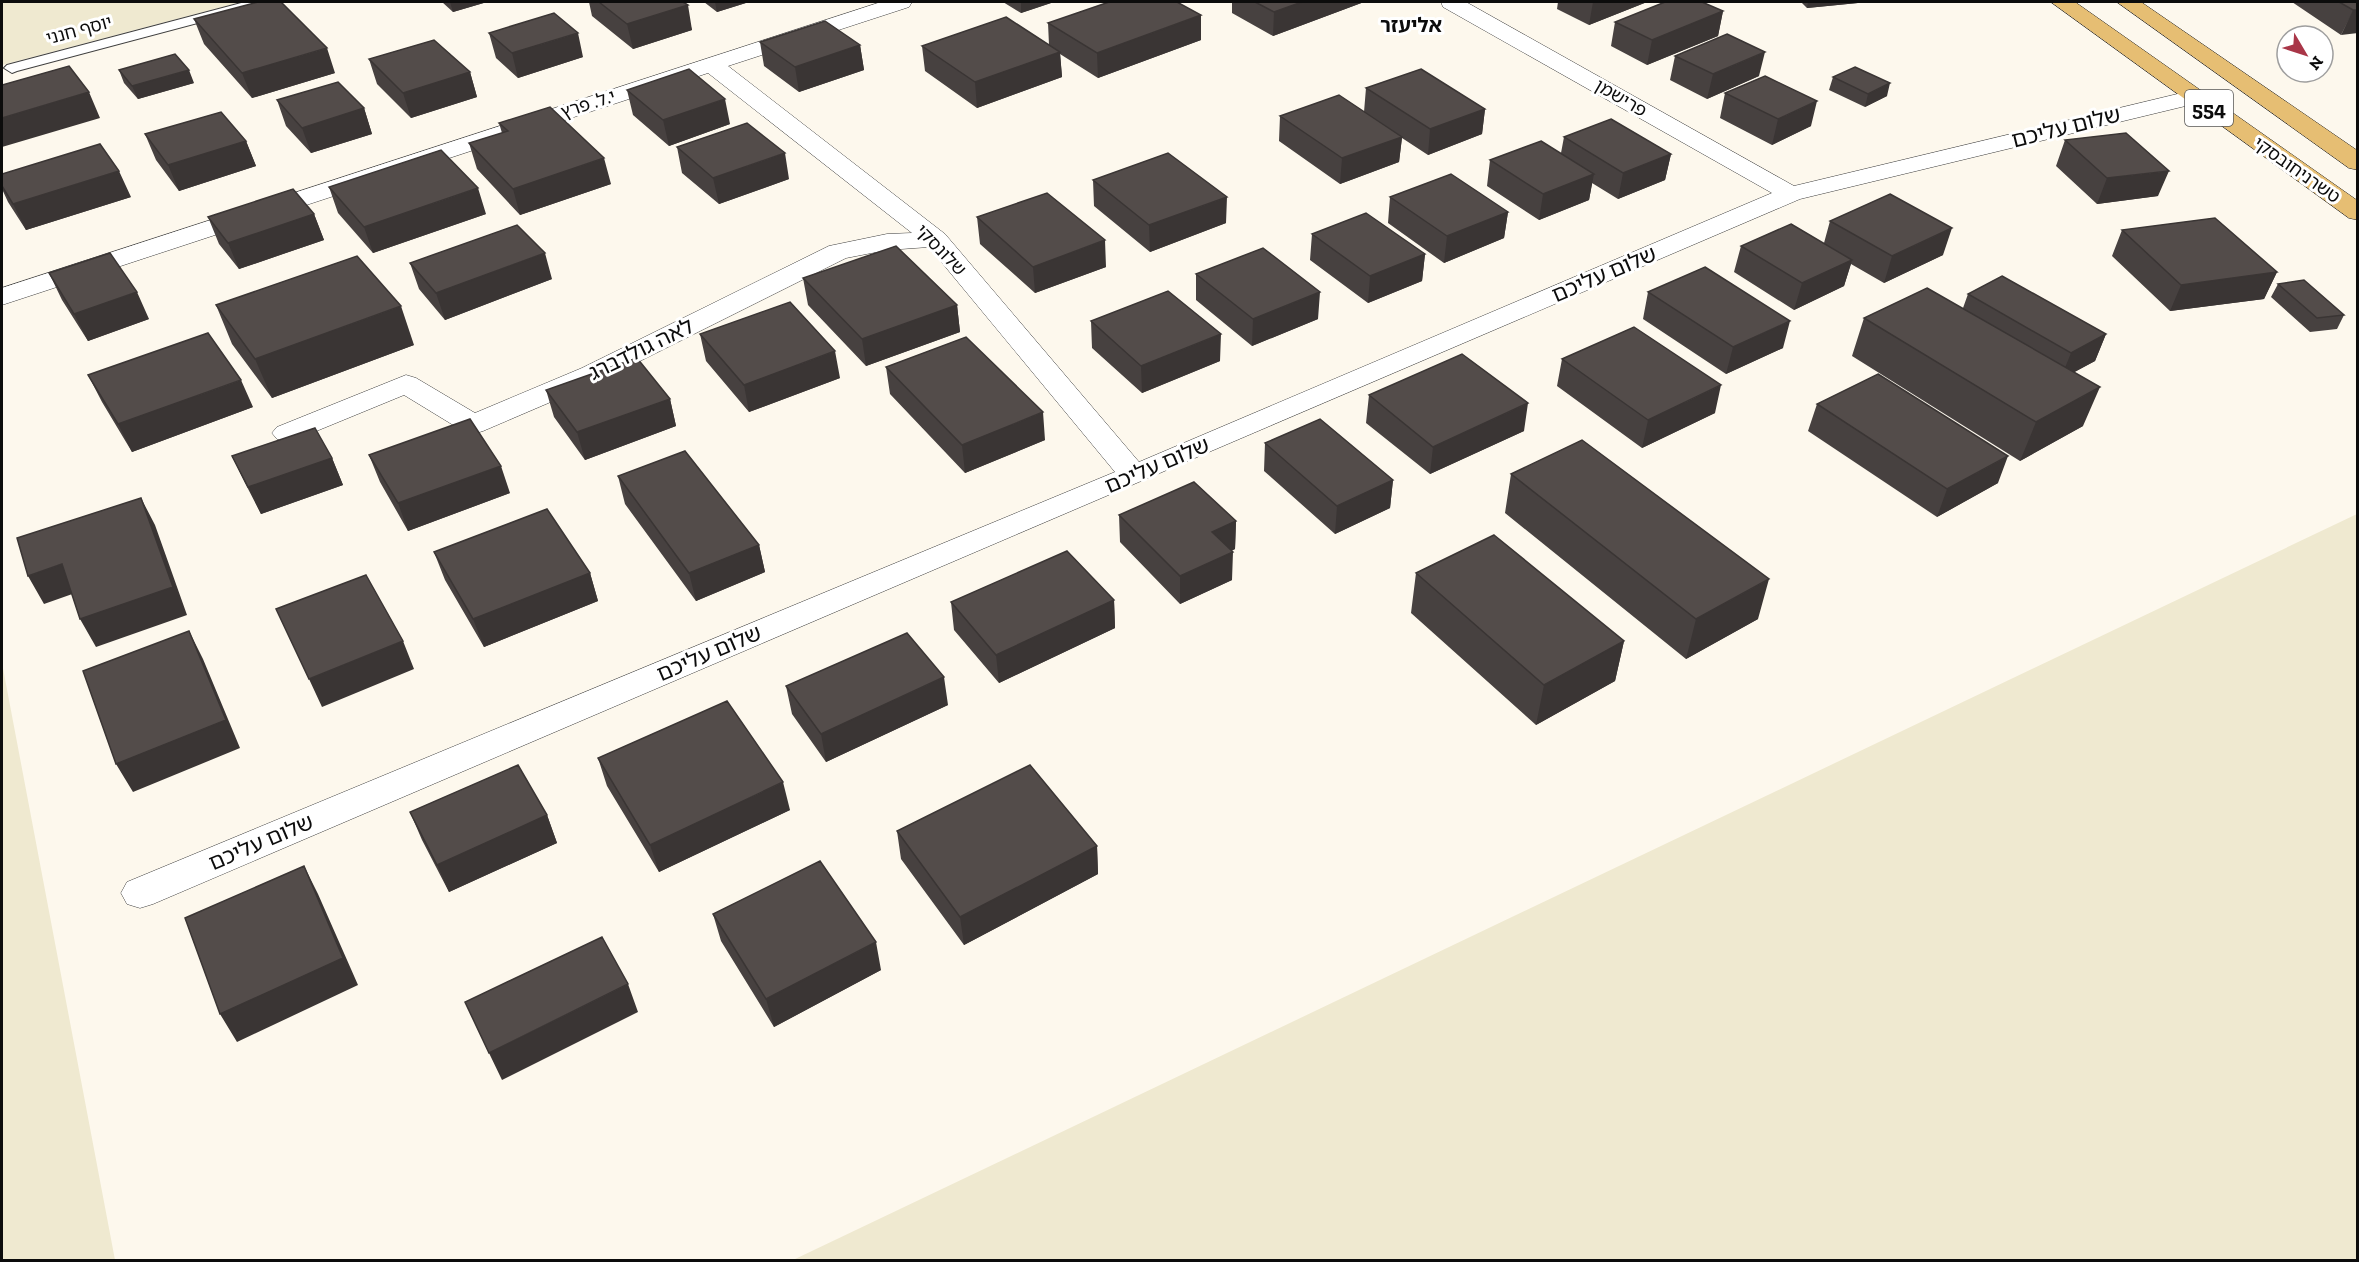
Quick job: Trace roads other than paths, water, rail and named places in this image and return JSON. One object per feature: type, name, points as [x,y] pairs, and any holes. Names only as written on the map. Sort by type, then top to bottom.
[{"type":"main road","name":"טשרניחובסקי","points":[[2062,2],[2358,213]]},
{"type":"main road","name":"טשרניחובסקי","points":[[2128,2],[2358,163]]},
{"type":"street","name":"י.ל. פרץ","points":[[2,297],[901,2]]},
{"type":"street","name":"פרישמן","points":[[1451,2],[1791,194]]},
{"type":"street","name":"שלונסקי","points":[[711,64],[936,239],[1134,475]]},
{"type":"street","name":"שלום עליכם","points":[[140,893],[1134,475],[1791,194],[2194,97]]},
{"type":"street","name":"לאה גולדברג","points":[[287,433],[406,384],[472,425],[592,374],[838,252],[886,242],[936,239]]},
{"type":"lane","name":"יוסף חנני","points":[[12,68],[260,2]]},
{"type":"district","name":"אליעזר","points":[[1411,25]]}]
